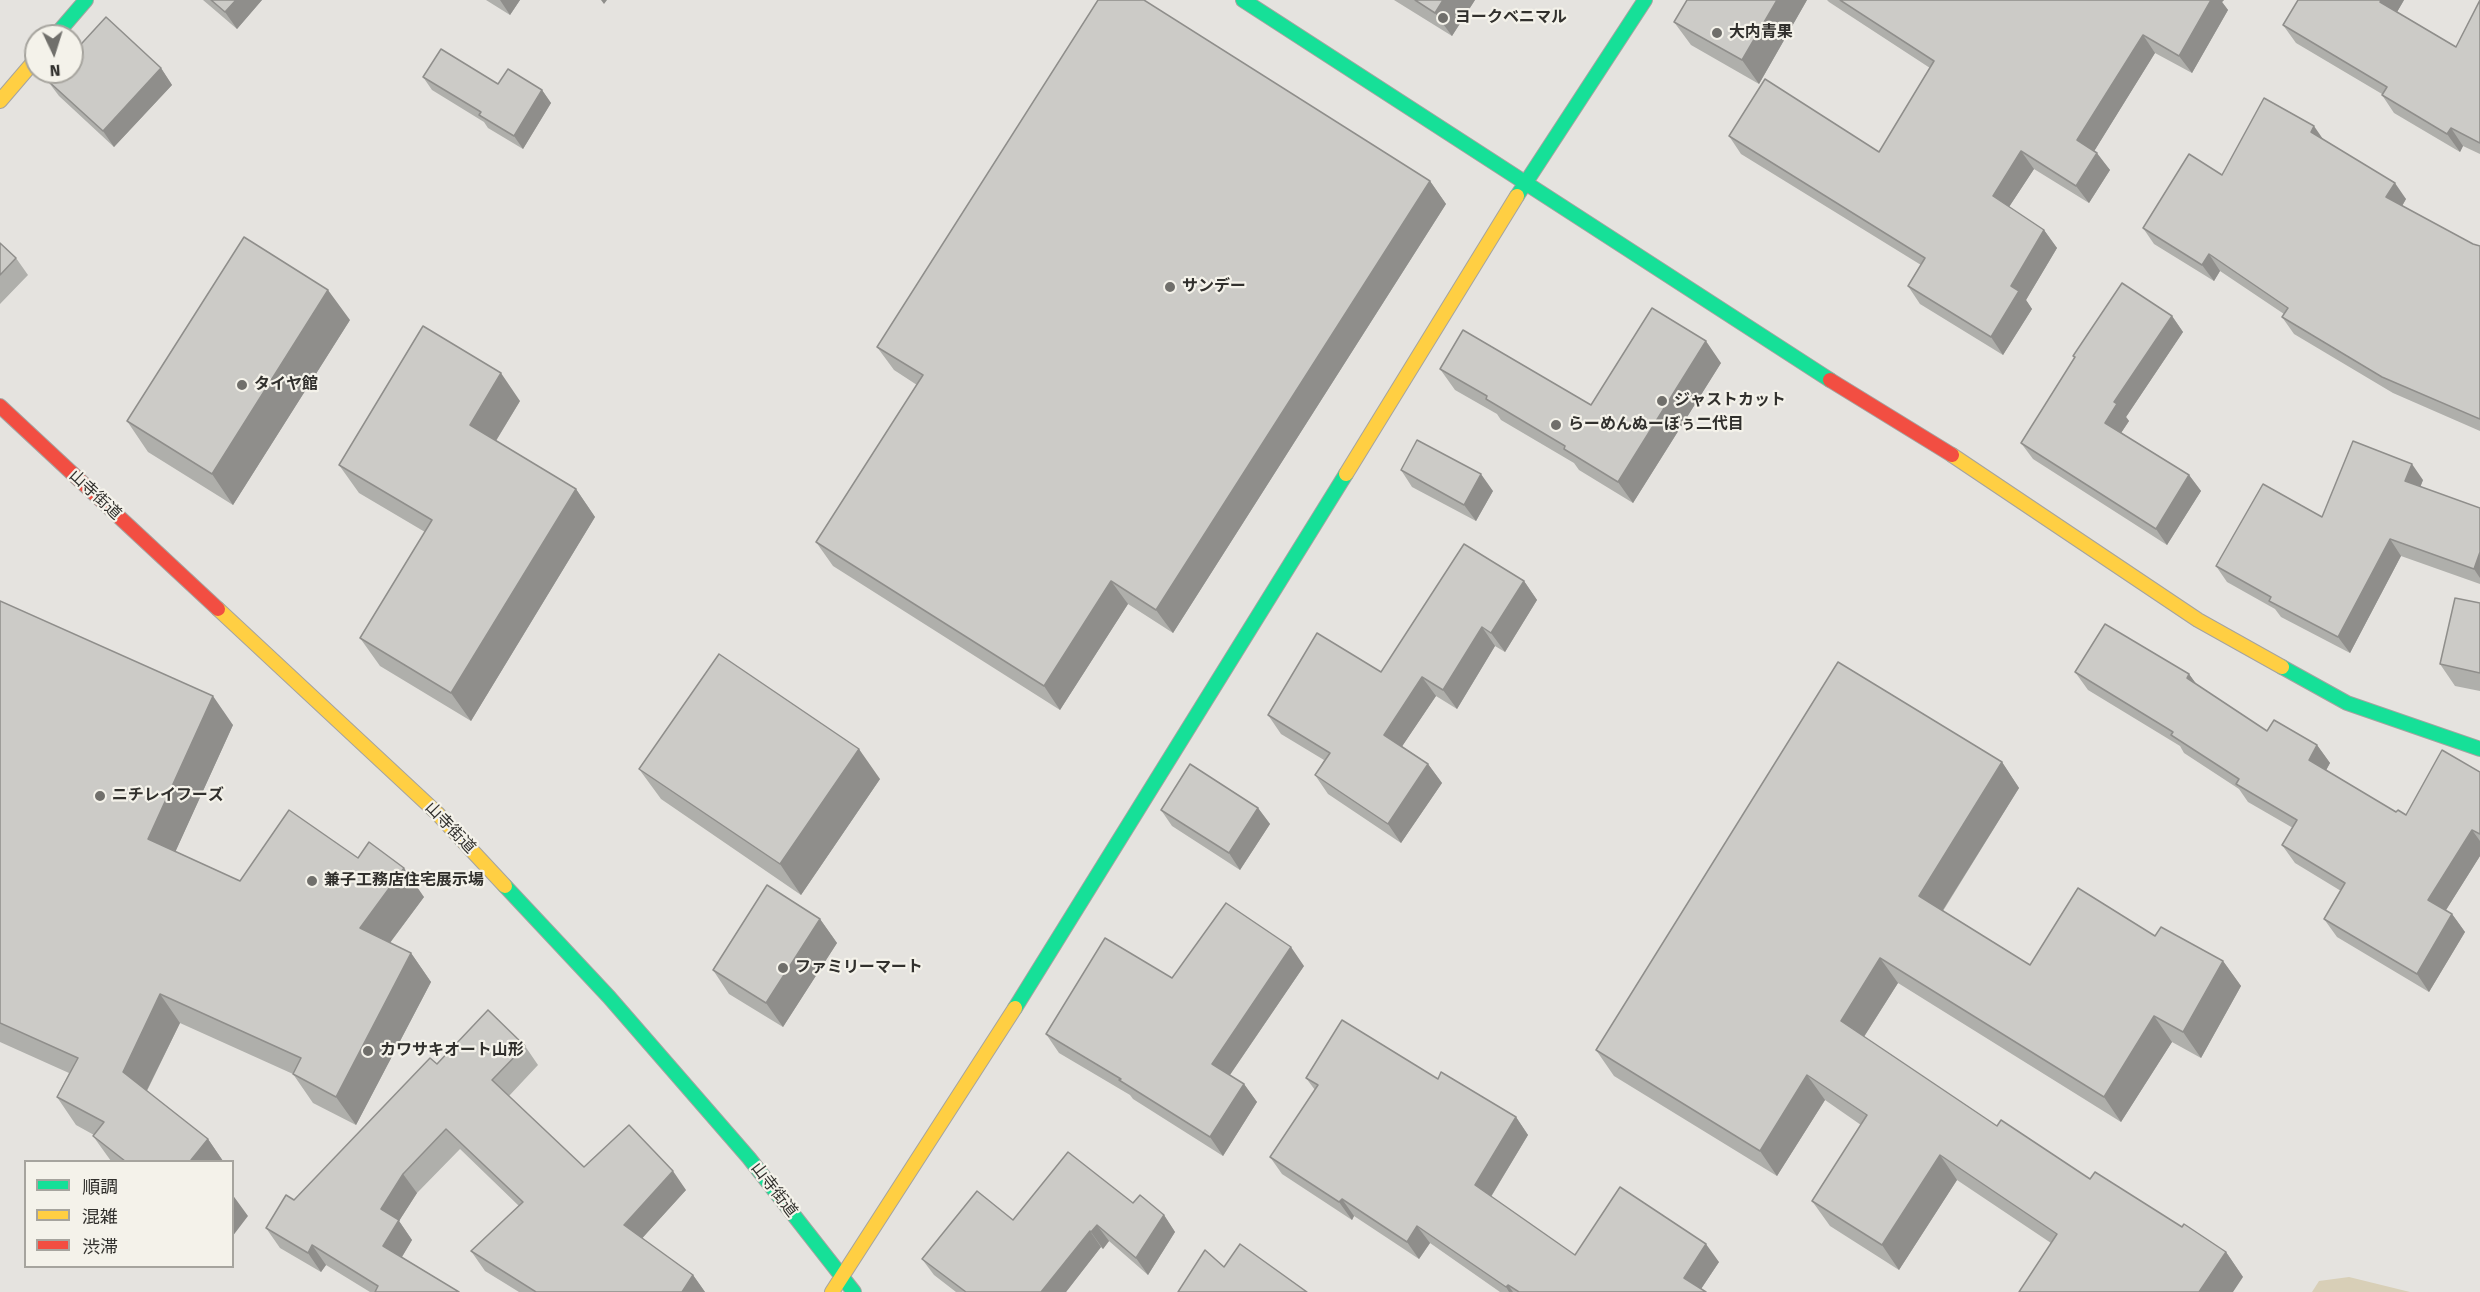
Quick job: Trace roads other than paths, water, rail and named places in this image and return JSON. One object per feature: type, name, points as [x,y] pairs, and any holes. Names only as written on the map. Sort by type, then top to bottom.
[{"type":"main road","points":[[66,24],[86,0]]},
{"type":"main road","points":[[1243,0],[1763,338],[1980,472],[2198,620],[2347,703],[2480,749]]},
{"type":"main road","points":[[832,1292],[1078,907],[1525,184],[1645,0]]},
{"type":"main road","points":[[0,101],[24,73]]},
{"type":"main road","name":"山寺街道","points":[[0,406],[437,813],[609,997],[749,1158],[854,1292]]},
{"type":"place","name":"ヨークベニマル","points":[[1443,18]]},
{"type":"place","name":"大内青果","points":[[1717,33]]},
{"type":"place","name":"サンデー","points":[[1170,287]]},
{"type":"place","name":"タイヤ館","points":[[242,385]]},
{"type":"place","name":"ジャストカット","points":[[1662,401]]},
{"type":"place","name":"らーめんぬーぼぅ二代目","points":[[1556,425]]},
{"type":"place","name":"ニチレイフーズ","points":[[100,796]]},
{"type":"place","name":"兼子工務店住宅展示場","points":[[312,881]]},
{"type":"place","name":"ファミリーマート","points":[[783,968]]},
{"type":"place","name":"カワサキオート山形","points":[[368,1051]]}]
